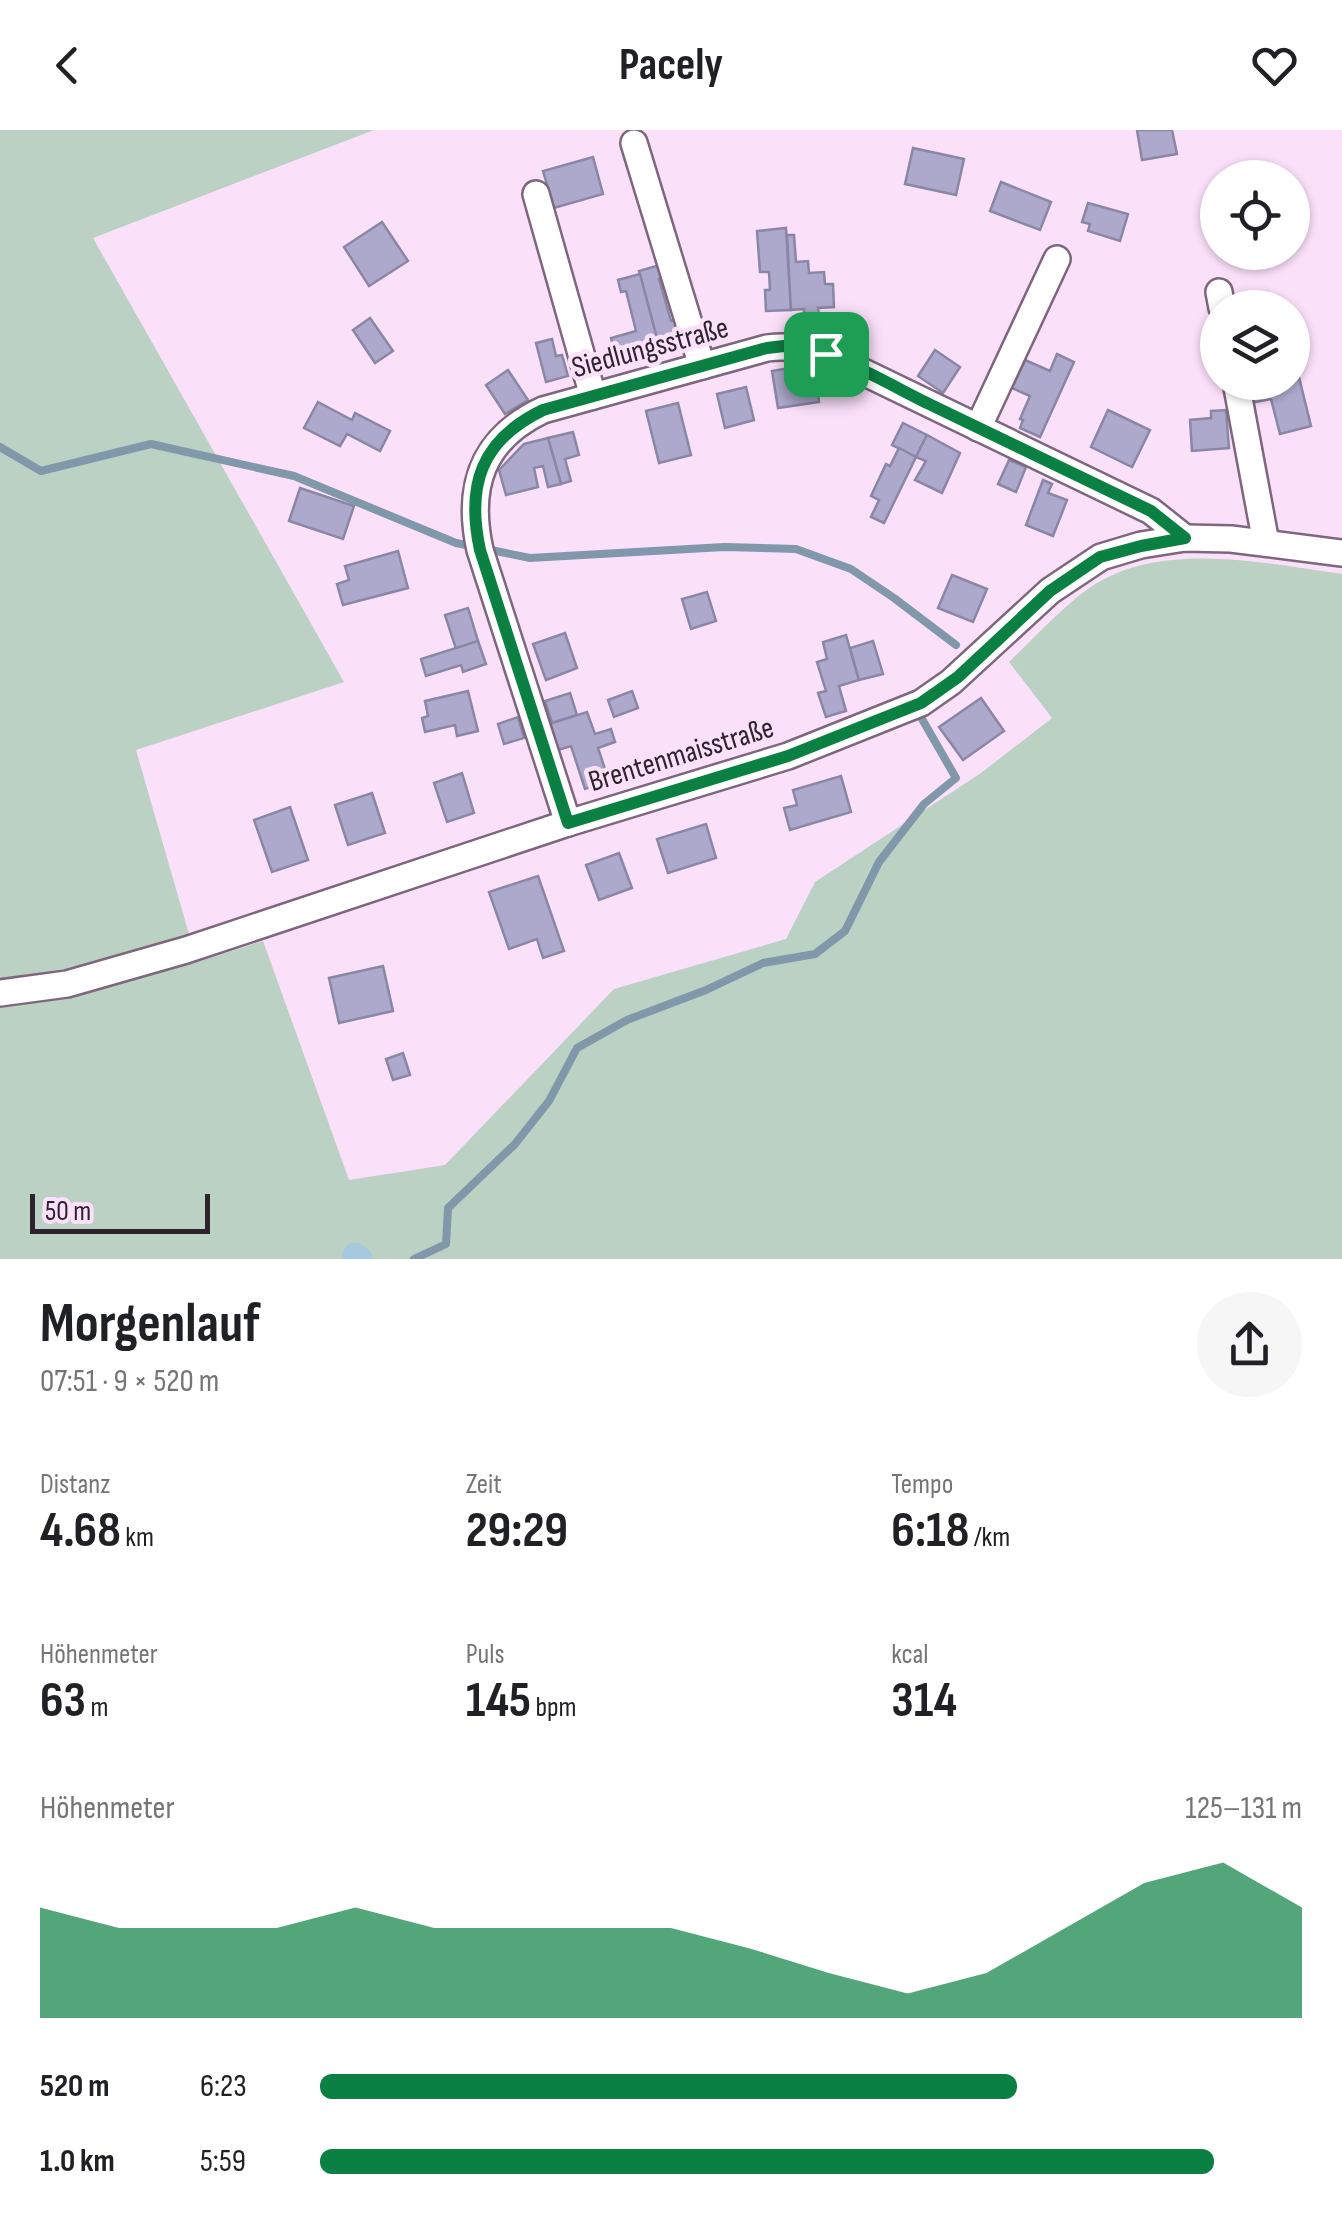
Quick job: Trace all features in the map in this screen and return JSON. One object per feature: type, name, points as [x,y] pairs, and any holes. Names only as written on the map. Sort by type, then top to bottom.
[{"type":"street","points":[[634,143],[702,366]]},
{"type":"street","points":[[536,194],[593,396]]},
{"type":"street","points":[[978,428],[1057,259]]},
{"type":"street","name":"Siedlungsstraße","points":[[568,823],[480,550],[474,506],[478,480],[498,442],[511,428],[543,410],[767,348],[800,347],[826,354],[1151,511],[1185,538]]},
{"type":"street","points":[[1239,400],[1266,543]]},
{"type":"street","name":"Brentenmaisstraße","points":[[0,993],[67,984],[186,950],[568,823],[788,756],[921,703],[958,677],[1050,591],[1100,557],[1185,538],[1342,552]]},
{"type":"green space","points":[[0,130],[374,130],[93,238],[344,682],[136,750],[197,962],[263,941],[349,1180],[445,1165],[614,989],[786,939],[815,882],[981,773],[1052,718],[1009,662],[1081,594],[1110,576],[1141,565],[1208,558],[1242,560],[1342,574],[1342,1259],[0,1259]]},
{"type":"building","points":[[1137,130],[1172,130],[1177,154],[1142,160]]},
{"type":"building","points":[[913,148],[964,159],[956,195],[905,184]]},
{"type":"building","points":[[593,157],[603,194],[554,208],[543,171]]},
{"type":"building","points":[[1001,182],[1051,202],[1040,230],[990,211]]},
{"type":"building","points":[[1088,203],[1128,214],[1120,241],[1088,231],[1090,224],[1082,222]]},
{"type":"building","points":[[382,222],[408,261],[369,286],[344,247]]},
{"type":"building","points":[[786,228],[791,310],[766,311],[769,272],[760,272],[757,231]]},
{"type":"building","points":[[787,235],[794,235],[796,262],[808,261],[809,273],[824,272],[825,284],[833,284],[834,307],[818,308],[819,315],[804,317],[804,309],[791,310]]},
{"type":"building","points":[[663,264],[667,277],[659,279],[671,321],[678,319],[685,343],[660,350],[639,271]]},
{"type":"building","points":[[640,274],[660,350],[617,361],[611,338],[636,331],[626,291],[621,292],[618,280]]},
{"type":"building","points":[[842,315],[852,318],[844,343],[834,340]]},
{"type":"building","points":[[370,318],[393,351],[375,363],[353,330]]},
{"type":"building","points":[[552,339],[556,356],[562,355],[568,376],[546,382],[536,343]]},
{"type":"building","points":[[935,350],[960,367],[943,393],[918,376]]},
{"type":"building","points":[[1057,354],[1074,362],[1040,437],[1020,428],[1030,396],[1012,388],[1025,360],[1050,371]]},
{"type":"building","points":[[814,364],[819,402],[778,408],[772,371]]},
{"type":"building","points":[[508,370],[528,400],[505,414],[486,385]]},
{"type":"building","points":[[746,387],[754,420],[725,428],[717,394]]},
{"type":"building","points":[[1271,400],[1305,400],[1311,426],[1280,434]]},
{"type":"building","points":[[318,402],[352,420],[355,413],[390,431],[380,451],[347,434],[340,446],[304,428]]},
{"type":"building","points":[[678,403],[691,455],[659,463],[646,411]]},
{"type":"building","points":[[1108,410],[1150,430],[1132,467],[1091,447]]},
{"type":"building","points":[[1226,410],[1229,448],[1192,451],[1190,420],[1211,418],[1211,411]]},
{"type":"building","points":[[903,423],[927,435],[916,457],[892,445]]},
{"type":"building","points":[[573,432],[579,455],[565,459],[571,481],[561,484],[548,438]]},
{"type":"building","points":[[927,435],[960,453],[942,493],[915,480],[926,461],[916,457]]},
{"type":"building","points":[[548,438],[561,484],[548,487],[543,466],[534,468],[538,487],[506,495],[499,470],[524,444]]},
{"type":"building","points":[[899,448],[916,457],[884,523],[871,517],[879,500],[871,496],[886,464],[890,466]]},
{"type":"building","points":[[1009,460],[1026,467],[1016,492],[998,484]]},
{"type":"building","points":[[1043,480],[1052,484],[1048,493],[1067,500],[1053,536],[1026,525]]},
{"type":"building","points":[[300,488],[354,506],[343,539],[289,521]]},
{"type":"building","points":[[398,551],[408,588],[343,605],[337,584],[349,580],[345,566]]},
{"type":"building","points":[[952,575],[987,589],[973,622],[938,608]]},
{"type":"building","points":[[707,592],[716,621],[691,629],[682,599]]},
{"type":"building","points":[[468,608],[478,641],[456,649],[445,615]]},
{"type":"building","points":[[565,633],[577,668],[546,680],[533,644]]},
{"type":"building","points":[[846,635],[859,680],[839,686],[846,711],[826,717],[818,693],[826,691],[817,662],[827,659],[823,642]]},
{"type":"building","points":[[478,641],[486,664],[463,672],[461,665],[426,676],[421,659]]},
{"type":"building","points":[[873,641],[883,674],[859,680],[850,648]]},
{"type":"building","points":[[468,691],[478,731],[457,736],[455,725],[425,732],[425,701]]},
{"type":"building","points":[[632,691],[638,708],[614,717],[608,700]]},
{"type":"building","points":[[570,693],[577,715],[552,723],[545,701]]},
{"type":"building","points":[[981,698],[1004,731],[963,760],[939,727]]},
{"type":"building","points":[[587,712],[595,734],[611,729],[615,742],[598,748],[609,781],[585,789],[571,746],[558,750],[549,724]]},
{"type":"building","points":[[518,717],[524,738],[504,744],[498,724]]},
{"type":"building","points":[[462,773],[474,813],[447,822],[434,783]]},
{"type":"building","points":[[841,776],[851,812],[790,830],[784,808],[797,805],[793,790]]},
{"type":"building","points":[[372,793],[385,833],[348,845],[335,805]]},
{"type":"building","points":[[290,807],[308,860],[272,872],[254,820]]},
{"type":"building","points":[[706,824],[716,858],[668,873],[657,839]]},
{"type":"building","points":[[619,853],[632,888],[599,900],[586,865]]},
{"type":"building","points":[[538,876],[564,951],[543,958],[537,939],[509,949],[489,892]]},
{"type":"building","points":[[383,966],[393,1011],[339,1023],[329,978]]},
{"type":"building","points":[[403,1053],[410,1075],[393,1080],[386,1059]]},
{"type":"waterway","points":[[0,447],[41,471],[151,444],[294,476],[456,543],[530,558],[724,547],[796,549],[851,569],[956,645]]},
{"type":"waterway","points":[[414,1259],[446,1244],[448,1208],[515,1144],[549,1101],[577,1048],[627,1020],[763,963],[815,954],[845,931],[879,862],[924,804],[956,778],[922,719]]},
{"type":"waterway","points":[[355,1255],[360,1259]]},
{"type":"route","points":[[800,347],[826,354],[1151,511],[1185,538],[1100,557],[1050,591],[958,677],[921,703],[788,756],[568,823],[480,550],[474,506],[486,461],[511,428],[543,410],[767,348],[800,347]]}]
